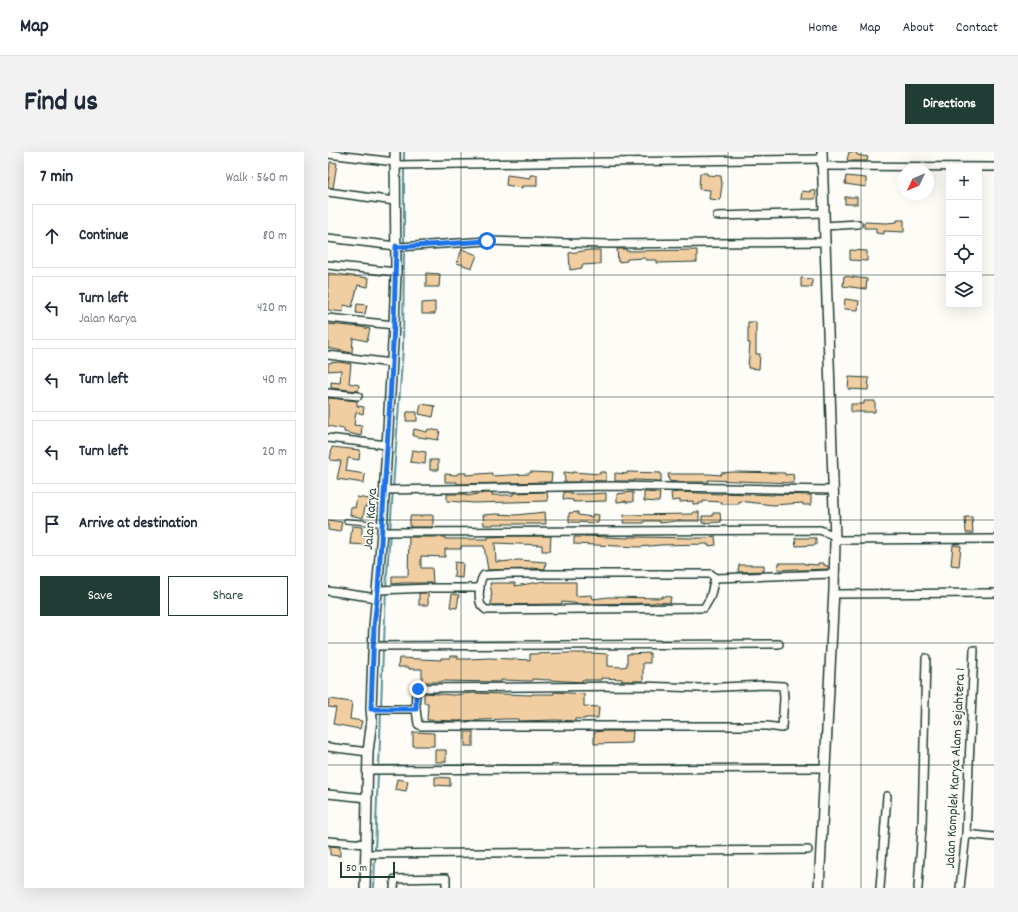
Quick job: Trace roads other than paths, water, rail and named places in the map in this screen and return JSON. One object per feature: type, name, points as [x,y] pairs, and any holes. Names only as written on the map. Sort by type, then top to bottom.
[{"type":"street","name":"Jalan Karya","points":[[365,888],[372,854],[366,844],[367,798],[371,770],[368,752],[373,709],[373,646],[381,592],[394,325],[397,247],[395,201],[397,164],[395,152]]},
{"type":"street","points":[[328,154],[397,164],[822,159],[994,167]]},
{"type":"street","points":[[819,888],[834,594],[835,538],[822,159]]},
{"type":"street","points":[[328,192],[395,201]]},
{"type":"street","points":[[717,216],[824,213]]},
{"type":"street","points":[[824,226],[858,224]]},
{"type":"street","points":[[328,238],[397,247],[487,241],[609,244],[825,242]]},
{"type":"street","points":[[328,265],[396,272]]},
{"type":"street","points":[[328,318],[394,325]]},
{"type":"street","points":[[328,355],[391,363]]},
{"type":"street","points":[[328,393],[358,396]]},
{"type":"street","points":[[328,438],[387,445]]},
{"type":"street","points":[[387,490],[611,486],[834,490]]},
{"type":"street","points":[[383,529],[393,532],[820,530],[835,538],[994,539]]},
{"type":"street","points":[[715,578],[710,598],[704,608],[486,610],[480,605],[481,579],[484,576],[508,574],[711,574],[715,578],[834,574]]},
{"type":"street","points":[[328,591],[381,592],[431,588],[480,588]]},
{"type":"street","points":[[834,594],[994,593]]},
{"type":"street","points":[[373,646],[779,644]]},
{"type":"street","name":"Jalan Komplek Karya Alam Sejahtera 1","points":[[960,888],[966,834],[974,650]]},
{"type":"street","points":[[918,888],[922,826],[926,658]]},
{"type":"street","points":[[638,686],[701,688],[783,686],[784,698],[782,728],[767,726],[421,726],[418,724],[416,709],[416,692],[418,689],[439,687],[638,686]]},
{"type":"street","points":[[373,709],[416,709]]},
{"type":"street","points":[[328,747],[368,752]]},
{"type":"street","points":[[371,770],[825,768]]},
{"type":"street","points":[[328,794],[367,798]]},
{"type":"street","points":[[880,888],[887,796]]},
{"type":"street","points":[[966,834],[994,837]]},
{"type":"street","points":[[328,841],[366,844]]},
{"type":"street","points":[[372,854],[808,850]]},
{"type":"street","points":[[394,888],[395,879],[446,878],[446,888]]},
{"type":"lane","points":[[346,521],[383,529]]},
{"type":"waterway","points":[[404,152],[404,163]]},
{"type":"waterway","points":[[404,167],[404,245]]},
{"type":"waterway","points":[[384,644],[386,588],[403,347],[404,249]]},
{"type":"waterway","points":[[379,768],[383,649]]},
{"type":"waterway","points":[[375,852],[378,772]]},
{"type":"waterway","points":[[374,888],[375,856]]}]
